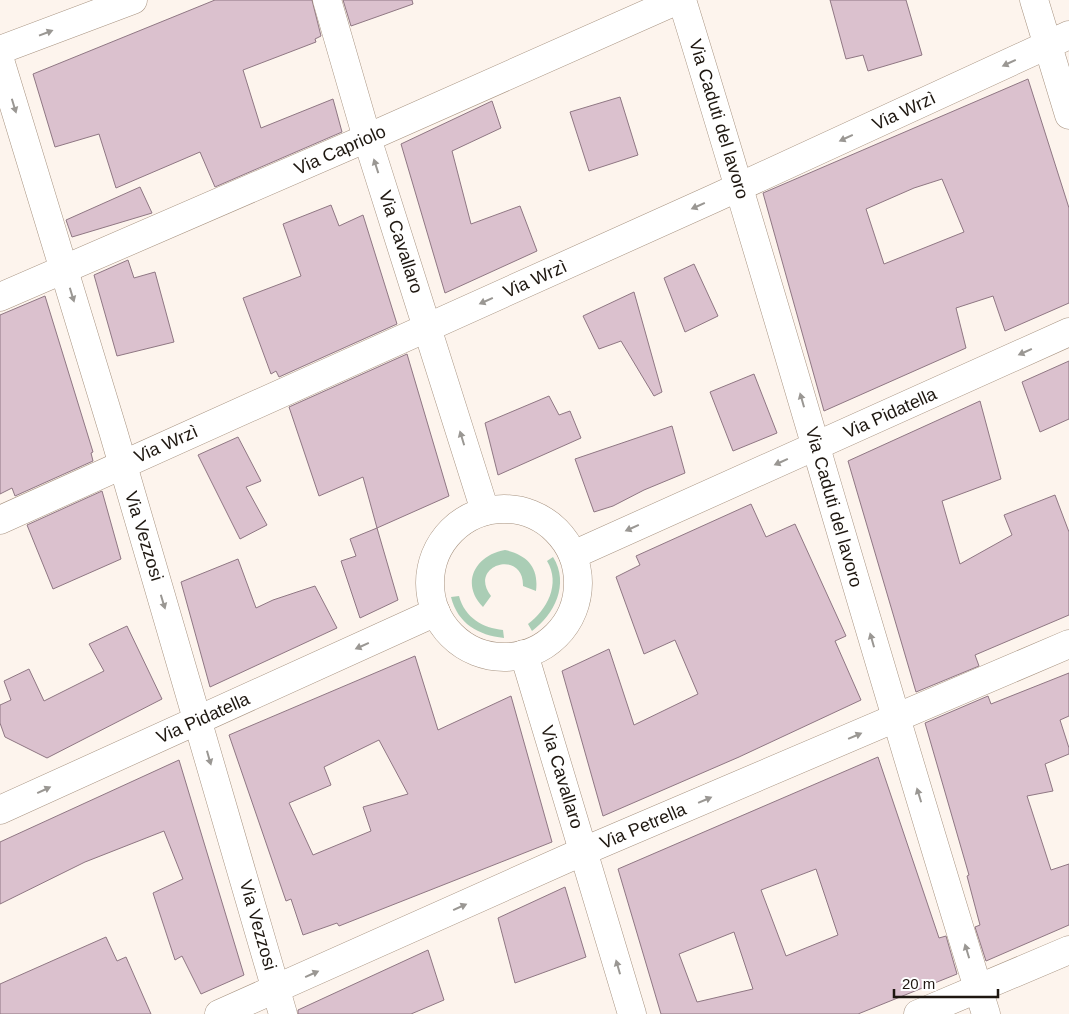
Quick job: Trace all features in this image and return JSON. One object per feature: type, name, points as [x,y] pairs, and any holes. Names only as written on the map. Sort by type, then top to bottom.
[{"type":"street","points":[[0,50],[133,0]]},
{"type":"street","name":"Via Cavallaro","points":[[328,0],[368,138],[485,511]]},
{"type":"street","name":"Via Capriolo","points":[[0,297],[368,138],[678,0]]},
{"type":"street","name":"Via Caduti del lavoro","points":[[682,0],[740,187],[895,719],[986,1014]]},
{"type":"street","points":[[1034,0],[1058,40],[1069,115]]},
{"type":"street","name":"Via Wrzì","points":[[0,520],[740,187],[1058,40]]},
{"type":"street","name":"Via Vezzosi","points":[[0,60],[122,464],[280,1002]]},
{"type":"street","name":"Via Pidatella","points":[[573,555],[1069,332]]},
{"type":"street","points":[[506,508],[527,512],[547,522],[562,537],[573,555],[577,572],[578,590],[574,607],[566,623],[555,637],[541,647],[524,654],[503,657],[482,653],[463,644],[447,630],[436,612],[431,595],[434,559],[442,543],[454,529],[468,518],[485,511],[506,508]]},
{"type":"street","name":"Via Pidatella","points":[[0,810],[436,612]]},
{"type":"street","name":"Via Petrella","points":[[219,1014],[280,1002],[584,852],[1069,644]]},
{"type":"street","name":"Via Cavallaro","points":[[524,654],[632,1014]]},
{"type":"street","points":[[918,1014],[1069,950]]},
{"type":"green space","points":[[505,550],[520,555],[530,563],[536,575],[536,591],[523,586],[521,574],[515,567],[507,564],[498,565],[491,569],[486,576],[486,585],[491,596],[483,607],[476,598],[473,589],[472,580],[474,572],[486,558],[494,553]]},
{"type":"green space","points":[[553,557],[558,567],[560,588],[553,608],[532,631],[528,624],[541,611],[550,596],[553,579],[547,561]]},
{"type":"green space","points":[[459,596],[470,616],[489,627],[503,630],[504,638],[478,631],[464,621],[454,606],[451,597]]},
{"type":"building","points":[[215,0],[312,0],[321,36],[315,39],[316,42],[243,70],[261,128],[333,99],[342,132],[215,187],[200,152],[116,188],[99,134],[55,147],[33,74]]},
{"type":"building","points":[[343,0],[412,0],[413,4],[351,26]]},
{"type":"building","points":[[830,0],[906,0],[922,55],[868,71],[863,55],[846,59]]},
{"type":"building","points":[[1028,79],[1069,208],[1069,303],[1005,331],[993,296],[956,308],[966,348],[824,411],[763,193]],"holes":[[[942,179],[964,232],[884,264],[866,209],[914,188]]]},
{"type":"building","points":[[620,97],[638,155],[589,171],[570,112]]},
{"type":"building","points":[[492,101],[501,128],[452,151],[471,224],[520,206],[537,251],[445,293],[401,144]]},
{"type":"building","points":[[140,187],[152,213],[72,237],[66,220]]},
{"type":"building","points":[[331,205],[339,226],[363,215],[397,324],[279,377],[276,371],[271,374],[243,298],[301,276],[283,224]]},
{"type":"building","points":[[128,260],[134,278],[155,272],[174,342],[117,356],[94,275]]},
{"type":"building","points":[[694,264],[718,316],[685,332],[664,278]]},
{"type":"building","points":[[634,292],[662,392],[654,396],[621,341],[599,349],[583,316]]},
{"type":"building","points":[[45,296],[93,452],[91,453],[93,461],[15,496],[12,488],[0,494],[0,315]]},
{"type":"building","points":[[407,354],[449,496],[377,528],[363,477],[319,496],[289,407]]},
{"type":"building","points":[[1069,361],[1069,419],[1040,432],[1022,382]]},
{"type":"building","points":[[754,374],[777,433],[733,451],[710,392]]},
{"type":"building","points":[[549,396],[559,415],[570,411],[581,438],[498,475],[485,423]]},
{"type":"building","points":[[980,401],[1001,479],[942,501],[960,564],[1012,535],[1004,515],[1055,495],[1069,532],[1069,615],[975,655],[979,666],[916,692],[848,461]]},
{"type":"building","points":[[672,426],[685,473],[644,490],[613,506],[594,512],[575,459]]},
{"type":"building","points":[[238,437],[261,481],[246,487],[267,525],[240,539],[198,455]]},
{"type":"building","points":[[102,491],[121,559],[53,589],[27,525]]},
{"type":"building","points":[[751,504],[766,537],[795,524],[846,636],[835,641],[861,700],[739,757],[603,816],[562,671],[609,649],[634,725],[698,694],[675,640],[644,654],[616,577],[640,565],[636,556]]},
{"type":"building","points":[[377,528],[398,600],[360,618],[341,561],[356,556],[350,539]]},
{"type":"building","points":[[238,559],[256,608],[273,600],[315,586],[337,628],[210,687],[181,582]]},
{"type":"building","points":[[127,626],[162,699],[47,758],[5,737],[0,723],[0,705],[11,700],[4,681],[29,669],[44,701],[104,671],[89,644]]},
{"type":"building","points":[[415,656],[438,730],[511,696],[552,842],[339,926],[337,923],[303,935],[291,899],[286,901],[229,735]],"holes":[[[379,740],[408,794],[363,807],[371,831],[313,855],[289,803],[331,785],[324,767]]]},
{"type":"building","points":[[1069,673],[1069,716],[1060,720],[1069,748],[1069,754],[1045,764],[1053,791],[1027,796],[1051,870],[1069,864],[1069,925],[986,961],[975,927],[980,925],[967,876],[969,875],[925,723],[988,696],[991,704]]},
{"type":"building","points":[[878,757],[939,938],[946,936],[957,974],[858,1014],[661,1014],[618,869]],"holes":[[[816,869],[838,935],[786,956],[761,890]],[[734,932],[753,989],[697,1002],[679,954]]]},
{"type":"building","points":[[179,760],[244,975],[201,994],[182,956],[175,960],[153,893],[183,879],[164,831],[85,862],[0,904],[0,842]]},
{"type":"building","points":[[565,887],[586,957],[515,983],[498,918]]},
{"type":"building","points":[[106,937],[117,961],[126,957],[151,1014],[0,1014],[0,984]]},
{"type":"building","points":[[428,950],[444,1000],[411,1014],[298,1014],[298,1010]]}]
